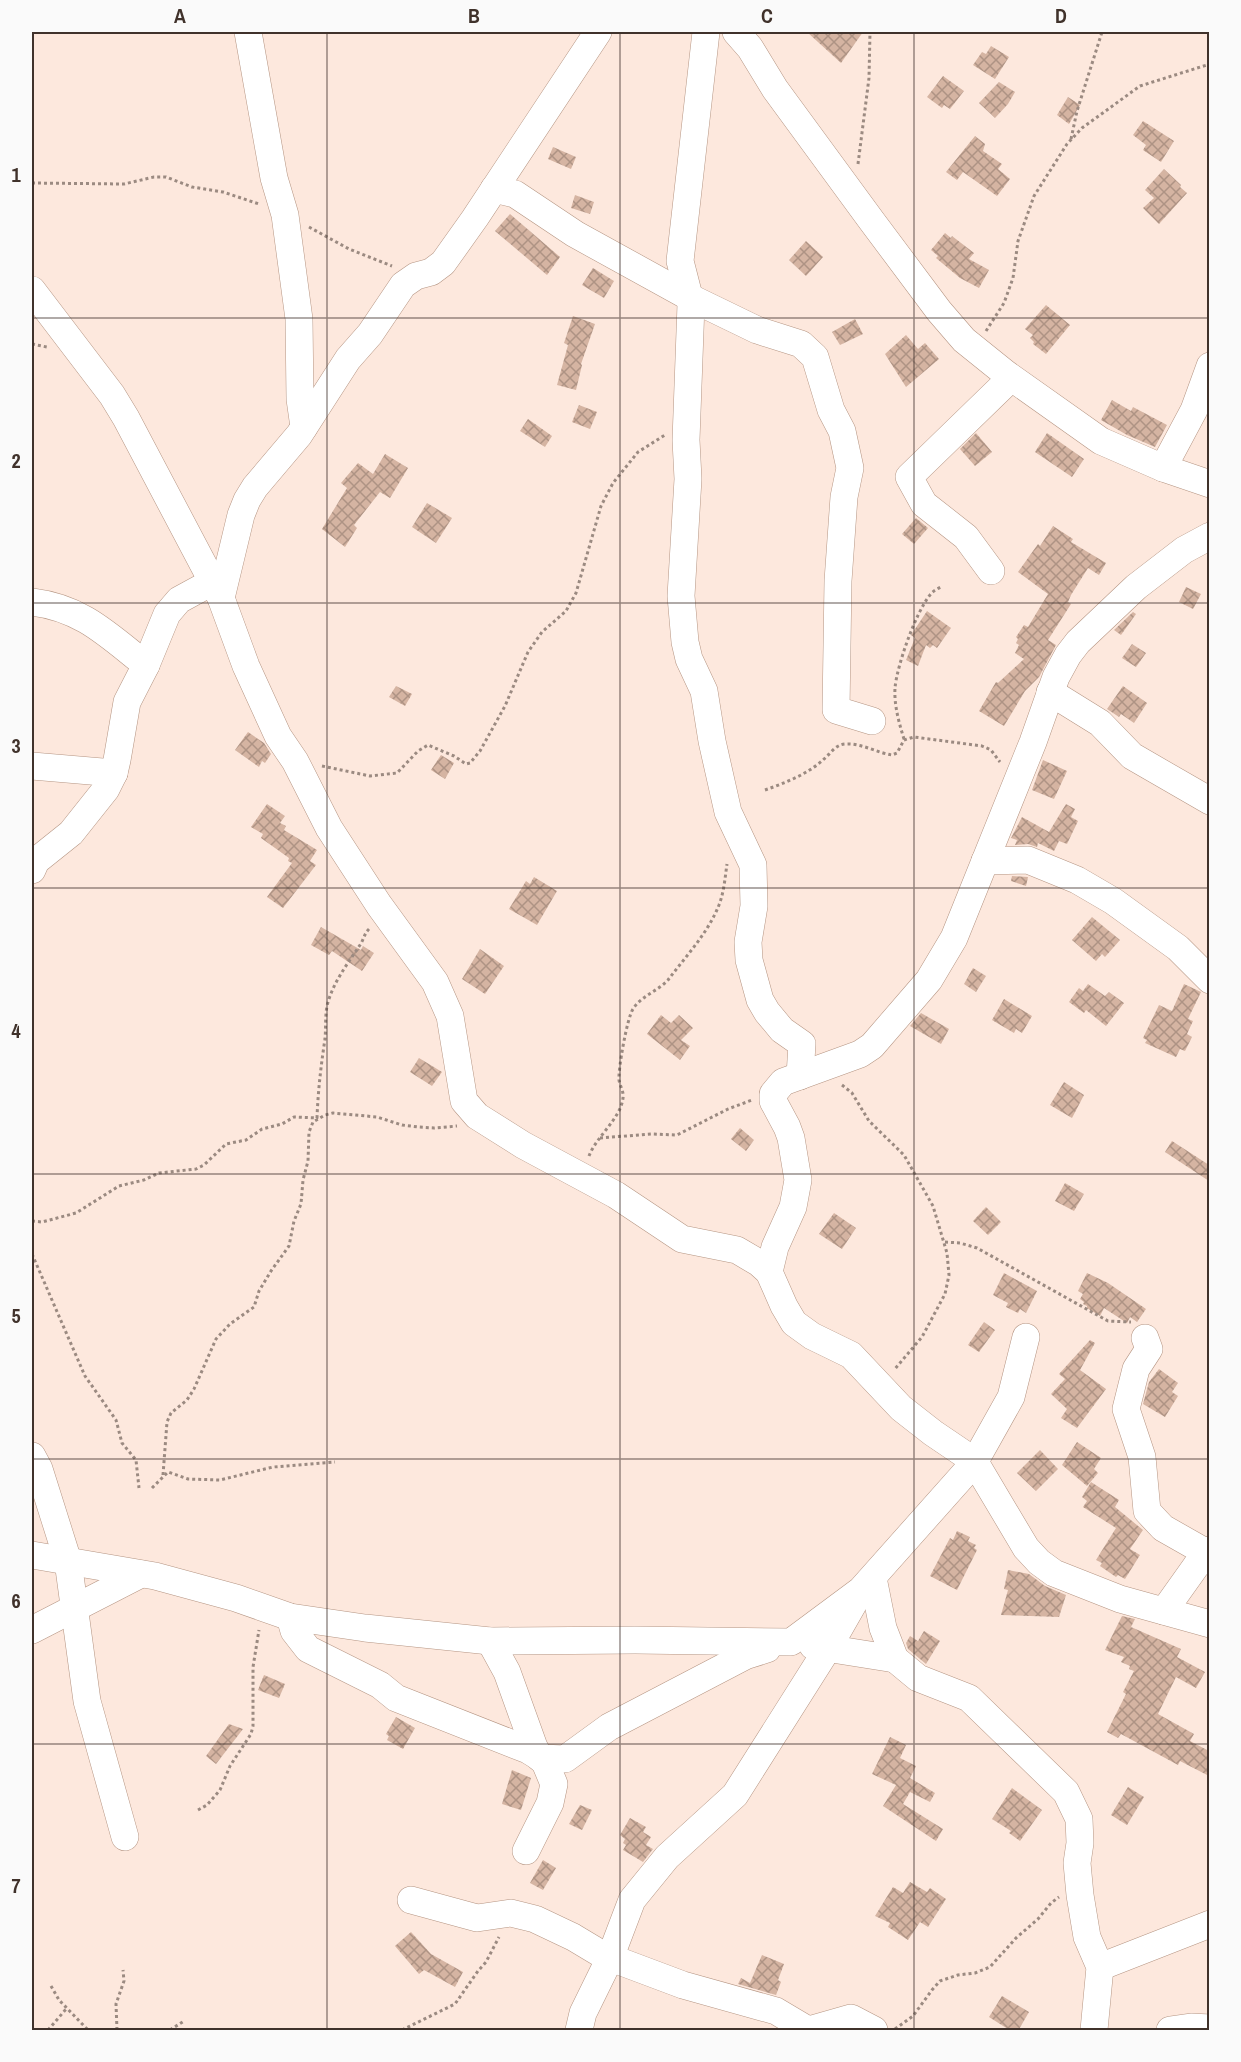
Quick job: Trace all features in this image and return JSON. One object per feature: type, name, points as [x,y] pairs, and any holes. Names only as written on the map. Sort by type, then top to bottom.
[{"type":"street","points":[[248,32],[274,177],[285,215],[299,319],[300,399],[304,427]]},
{"type":"street","points":[[216,590],[247,500],[304,427],[348,359],[370,334],[403,285],[416,276],[431,272],[443,263],[598,32]]},
{"type":"street","points":[[706,32],[680,261],[691,298],[687,421],[688,479],[681,596],[684,633],[689,659],[704,691],[715,757],[728,812],[736,834],[753,866],[753,906],[748,942],[749,960],[760,1000],[782,1030],[801,1044],[802,1060],[809,1073]]},
{"type":"street","points":[[736,32],[750,48],[775,89],[939,310],[964,340],[1011,378],[1101,441],[1163,468],[1209,484]]},
{"type":"street","points":[[494,189],[515,194],[575,234],[691,298],[757,330],[801,344],[815,357],[831,410],[842,431],[850,468],[844,497],[837,581],[836,710],[872,721]]},
{"type":"street","points":[[32,290],[112,395],[126,418],[216,590],[278,736],[295,761],[329,828],[383,911],[435,982],[450,1016],[464,1101],[477,1116],[523,1145],[615,1195],[682,1239],[737,1250],[753,1259],[768,1272],[795,1323],[812,1336],[851,1355],[901,1408],[968,1456],[1026,1548],[1054,1573],[1120,1599],[1209,1624]]},
{"type":"street","points":[[1163,468],[1194,410],[1209,366]]},
{"type":"street","points":[[991,571],[966,537],[924,504],[909,477],[1011,378]]},
{"type":"street","points":[[768,1272],[775,1247],[794,1207],[798,1179],[791,1138],[772,1098],[777,1087],[783,1082],[860,1054],[872,1046],[929,980],[954,938],[1050,693],[1068,655],[1078,642],[1136,587],[1184,550],[1209,536]]},
{"type":"street","points":[[32,870],[36,861],[71,832],[106,789],[114,773],[127,702],[146,665],[167,614],[179,600],[216,590]]},
{"type":"street","points":[[32,602],[72,611],[87,619],[146,665]]},
{"type":"street","points":[[1050,693],[1100,723],[1132,756],[1209,801]]},
{"type":"street","points":[[32,766],[114,773]]},
{"type":"street","points":[[985,861],[1028,860],[1077,880],[1113,901],[1178,948],[1209,980]]},
{"type":"street","points":[[1142,1328],[1149,1349],[1136,1370],[1126,1410],[1142,1457],[1148,1511],[1163,1527],[1208,1552],[1164,1611]]},
{"type":"street","points":[[579,2031],[583,2013],[610,1958],[632,1900],[667,1857],[735,1795],[867,1584],[974,1463],[1011,1397],[1026,1337]]},
{"type":"street","points":[[32,1456],[39,1469],[68,1561],[87,1701],[126,1837]]},
{"type":"street","points":[[32,1555],[141,1574],[236,1598],[280,1613],[365,1628],[490,1641],[790,1642],[895,1659]]},
{"type":"street","points":[[32,1630],[141,1574]]},
{"type":"street","points":[[540,1758],[565,1759],[609,1727],[735,1661],[790,1642],[867,1584]]},
{"type":"street","points":[[867,1584],[895,1659],[918,1678],[969,1698],[1066,1792],[1079,1819],[1078,1880],[1087,1937],[1100,1967],[1094,2031]]},
{"type":"street","points":[[280,1613],[308,1650],[380,1685],[396,1698],[528,1750],[544,1760],[554,1784],[550,1803],[526,1851]]},
{"type":"street","points":[[490,1641],[507,1672],[540,1758]]},
{"type":"street","points":[[411,1900],[477,1918],[511,1913],[535,1919],[573,1936],[610,1958],[683,1985],[776,2011],[808,2031],[851,2019],[874,2031]]},
{"type":"street","points":[[1100,1967],[1209,1924]]},
{"type":"street","points":[[1170,2031],[1191,2027],[1209,2028]]},
{"type":"path","points":[[852,193],[859,159],[869,78],[870,32]]},
{"type":"path","points":[[1071,139],[1077,111],[1102,32]]},
{"type":"path","points":[[975,349],[1007,295],[1013,278],[1018,241],[1034,196],[1071,139],[1082,128],[1140,86],[1209,64]]},
{"type":"path","points":[[32,183],[124,184],[154,177],[166,177],[192,187],[223,192],[285,215],[349,249],[416,276]]},
{"type":"path","points":[[295,761],[370,776],[385,775],[397,773],[428,744],[466,764],[470,763],[480,751],[505,706],[528,652],[542,632],[566,611],[576,593],[601,506],[613,483],[638,452],[687,421]]},
{"type":"path","points":[[765,790],[795,778],[842,744],[892,755],[897,753],[904,740],[898,720],[895,688],[899,670],[921,610],[931,592],[942,587]]},
{"type":"path","points":[[904,740],[914,737],[982,746],[994,753],[1016,783]]},
{"type":"path","points":[[581,1177],[593,1146],[620,1109],[624,1096],[619,1079],[630,1015],[636,1005],[668,980],[676,967],[688,957],[714,915],[720,902],[728,859],[736,834]]},
{"type":"path","points":[[163,1475],[167,1422],[171,1413],[187,1400],[194,1389],[216,1339],[230,1324],[254,1307],[259,1291],[290,1246],[294,1221],[301,1204],[303,1180],[308,1161],[309,1132],[317,1118],[327,1008],[331,994],[364,933],[383,911]]},
{"type":"path","points":[[809,1073],[849,1089],[869,1121],[904,1155],[933,1206],[945,1242],[949,1275],[945,1294],[922,1337],[880,1386]]},
{"type":"path","points":[[599,1138],[651,1134],[677,1135],[743,1103],[772,1098]]},
{"type":"path","points":[[32,1221],[42,1222],[76,1213],[120,1186],[144,1180],[159,1173],[196,1169],[224,1144],[246,1140],[262,1129],[294,1118],[317,1118],[333,1113],[388,1119],[402,1125],[452,1128],[477,1116]]},
{"type":"path","points":[[945,1242],[977,1248],[1108,1321],[1142,1328]]},
{"type":"path","points":[[32,1254],[85,1376],[116,1420],[122,1443],[136,1460],[139,1488]]},
{"type":"path","points":[[152,1488],[168,1472],[188,1479],[220,1480],[273,1467],[335,1462]]},
{"type":"path","points":[[198,1810],[219,1791],[230,1766],[251,1734],[253,1668],[257,1638],[280,1613]]},
{"type":"path","points":[[893,2031],[913,2016],[940,1981],[990,1967],[1016,1938],[1038,1919],[1050,1903],[1078,1880]]},
{"type":"path","points":[[402,2031],[455,2004],[486,1962],[511,1913]]},
{"type":"path","points":[[117,2031],[116,2004],[123,1981],[123,1970]]},
{"type":"path","points":[[51,1986],[88,2031]]},
{"type":"path","points":[[48,2031],[67,2008]]},
{"type":"path","points":[[170,2031],[184,2021]]},
{"type":"building","points":[[807,32],[863,32],[841,63]]},
{"type":"building","points":[[991,46],[1009,57],[995,79],[973,65],[982,52],[986,54]]},
{"type":"building","points":[[943,76],[964,91],[950,109],[944,105],[942,108],[927,97]]},
{"type":"building","points":[[999,82],[1015,92],[995,118],[979,103]]},
{"type":"building","points":[[1068,97],[1080,105],[1069,124],[1057,115]]},
{"type":"building","points":[[1143,121],[1174,141],[1161,162],[1143,150],[1146,145],[1133,135]]},
{"type":"building","points":[[975,136],[985,144],[983,151],[1002,164],[998,169],[1010,179],[997,196],[963,172],[957,180],[946,172]]},
{"type":"building","points":[[553,147],[576,157],[571,169],[548,159]]},
{"type":"building","points":[[1164,169],[1187,193],[1159,224],[1143,208],[1154,198],[1145,190]]},
{"type":"building","points":[[575,195],[594,202],[590,214],[571,208]]},
{"type":"building","points":[[510,214],[560,257],[547,275],[495,231]]},
{"type":"building","points":[[945,233],[974,253],[969,259],[989,270],[979,288],[960,278],[936,258],[938,256],[931,250]]},
{"type":"building","points":[[806,241],[823,257],[806,276],[789,260]]},
{"type":"building","points":[[593,268],[614,281],[604,298],[582,285]]},
{"type":"building","points":[[1046,305],[1070,325],[1046,354],[1033,344],[1030,338],[1033,335],[1025,329]]},
{"type":"building","points":[[573,316],[595,324],[581,364],[576,390],[557,385],[568,345],[564,343]]},
{"type":"building","points":[[855,319],[863,334],[840,345],[832,332]]},
{"type":"building","points":[[906,335],[918,349],[925,343],[939,359],[906,387],[885,354]]},
{"type":"building","points":[[1112,400],[1131,411],[1133,407],[1167,425],[1155,447],[1101,420]]},
{"type":"building","points":[[579,405],[597,412],[590,429],[572,422]]},
{"type":"building","points":[[528,419],[552,436],[545,447],[520,431]]},
{"type":"building","points":[[976,433],[992,452],[975,466],[960,449]]},
{"type":"building","points":[[1047,433],[1084,459],[1072,477],[1035,452]]},
{"type":"building","points":[[385,454],[408,468],[390,498],[380,492],[354,525],[357,528],[345,547],[322,529],[347,488],[341,483],[358,463],[373,474]]},
{"type":"building","points":[[427,503],[452,518],[436,543],[412,527]]},
{"type":"building","points":[[916,518],[928,528],[914,544],[902,534]]},
{"type":"building","points":[[1053,526],[1073,539],[1071,542],[1106,563],[1099,575],[1088,568],[1071,595],[1068,602],[1071,604],[1048,640],[1056,645],[1039,677],[1025,691],[1004,726],[979,711],[996,682],[998,683],[1024,659],[1015,653],[1019,645],[1016,643],[1018,639],[1016,637],[1024,625],[1028,627],[1048,594],[1018,572]]},
{"type":"building","points":[[1186,587],[1201,594],[1193,609],[1179,602]]},
{"type":"building","points":[[927,611],[951,628],[937,648],[933,645],[930,648],[926,645],[918,666],[906,660],[915,638],[911,635]]},
{"type":"building","points":[[1133,612],[1136,614],[1121,635],[1114,630]]},
{"type":"building","points":[[1132,644],[1146,653],[1136,667],[1122,658]]},
{"type":"building","points":[[396,686],[412,694],[405,706],[389,697]]},
{"type":"building","points":[[1123,686],[1147,703],[1134,723],[1121,714],[1119,717],[1107,709]]},
{"type":"building","points":[[248,732],[264,743],[271,754],[265,763],[262,761],[259,767],[235,750]]},
{"type":"building","points":[[441,755],[454,763],[445,779],[431,770]]},
{"type":"building","points":[[1043,760],[1067,771],[1054,799],[1032,790]]},
{"type":"building","points":[[267,804],[285,816],[280,823],[286,826],[284,830],[317,850],[310,861],[316,865],[283,908],[267,897],[292,863],[288,861],[289,858],[261,838],[263,834],[251,827]]},
{"type":"building","points":[[1066,804],[1075,809],[1071,817],[1078,821],[1067,844],[1059,841],[1054,851],[1038,843],[1037,847],[1028,844],[1015,845],[1017,840],[1011,838],[1022,817],[1049,832]]},
{"type":"building","points":[[1012,876],[1028,877],[1026,886],[1011,881]]},
{"type":"building","points":[[534,877],[557,891],[537,925],[509,909],[526,881],[530,884]]},
{"type":"building","points":[[1092,917],[1120,940],[1105,957],[1102,954],[1096,961],[1072,940]]},
{"type":"building","points":[[321,927],[361,950],[363,946],[374,953],[362,971],[332,951],[329,955],[311,945]]},
{"type":"building","points":[[480,949],[504,966],[485,994],[462,979]]},
{"type":"building","points":[[973,968],[986,976],[976,992],[964,984]]},
{"type":"building","points":[[1088,984],[1105,996],[1109,992],[1124,1003],[1106,1026],[1086,1010],[1084,1013],[1069,1002],[1079,988],[1083,991]]},
{"type":"building","points":[[1184,984],[1201,992],[1188,1019],[1193,1021],[1187,1034],[1192,1037],[1185,1051],[1180,1049],[1176,1057],[1145,1043],[1147,1040],[1143,1038],[1159,1005],[1172,1011]]},
{"type":"building","points":[[1004,999],[1032,1016],[1022,1033],[1016,1029],[1014,1033],[992,1020]]},
{"type":"building","points":[[921,1013],[949,1029],[941,1044],[910,1026]]},
{"type":"building","points":[[661,1015],[671,1023],[679,1015],[693,1028],[681,1040],[690,1046],[680,1060],[647,1034]]},
{"type":"building","points":[[419,1058],[442,1072],[432,1086],[410,1072]]},
{"type":"building","points":[[1064,1082],[1084,1095],[1072,1118],[1050,1105]]},
{"type":"building","points":[[740,1128],[754,1140],[746,1151],[731,1139]]},
{"type":"building","points":[[1172,1141],[1209,1165],[1209,1181],[1165,1152]]},
{"type":"building","points":[[1065,1183],[1084,1194],[1074,1211],[1055,1201]]},
{"type":"building","points":[[986,1207],[1001,1222],[988,1235],[973,1221]]},
{"type":"building","points":[[834,1213],[856,1228],[842,1249],[819,1234]]},
{"type":"building","points":[[1004,1273],[1037,1291],[1026,1313],[1020,1309],[1018,1313],[1006,1307],[1008,1303],[993,1295]]},
{"type":"building","points":[[1087,1273],[1108,1283],[1146,1309],[1137,1322],[1130,1317],[1127,1323],[1104,1308],[1100,1316],[1087,1308],[1080,1299],[1083,1294],[1078,1291]]},
{"type":"building","points":[[984,1322],[995,1330],[979,1352],[968,1345]]},
{"type":"building","points":[[1090,1340],[1095,1343],[1080,1370],[1106,1389],[1077,1428],[1061,1418],[1067,1409],[1051,1394],[1065,1379],[1059,1374]]},
{"type":"building","points":[[1159,1369],[1178,1383],[1172,1392],[1178,1396],[1165,1417],[1143,1404],[1149,1382]]},
{"type":"building","points":[[1077,1442],[1101,1458],[1094,1469],[1098,1473],[1087,1486],[1062,1465]]},
{"type":"building","points":[[1040,1450],[1058,1469],[1036,1491],[1017,1473]]},
{"type":"building","points":[[1091,1482],[1119,1500],[1115,1507],[1143,1530],[1130,1549],[1140,1555],[1125,1579],[1118,1575],[1116,1577],[1100,1566],[1102,1563],[1096,1560],[1116,1528],[1083,1507],[1087,1501],[1082,1497]]},
{"type":"building","points":[[957,1531],[970,1537],[968,1541],[976,1545],[974,1548],[977,1550],[957,1590],[930,1576],[950,1538],[953,1540]]},
{"type":"building","points":[[1008,1570],[1029,1574],[1045,1586],[1066,1595],[1059,1617],[1001,1615],[1008,1590],[1004,1589]]},
{"type":"building","points":[[1122,1616],[1135,1619],[1131,1627],[1181,1649],[1177,1657],[1205,1672],[1196,1688],[1176,1677],[1158,1714],[1194,1734],[1190,1741],[1209,1751],[1209,1776],[1180,1761],[1178,1765],[1121,1734],[1118,1738],[1107,1732],[1126,1694],[1123,1692],[1134,1671],[1129,1669],[1130,1666],[1121,1662],[1124,1657],[1105,1650]]},
{"type":"building","points":[[924,1631],[940,1641],[926,1664],[908,1649],[906,1643],[910,1636],[918,1641]]},
{"type":"building","points":[[264,1675],[285,1684],[279,1698],[258,1690]]},
{"type":"building","points":[[396,1717],[415,1728],[403,1749],[387,1740],[389,1736],[386,1734]]},
{"type":"building","points":[[229,1724],[243,1729],[216,1764],[206,1756]]},
{"type":"building","points":[[890,1737],[906,1745],[900,1758],[916,1766],[910,1778],[935,1793],[930,1802],[910,1792],[903,1804],[943,1829],[936,1841],[883,1806],[896,1785],[872,1774]]},
{"type":"building","points":[[512,1770],[531,1778],[521,1810],[502,1804]]},
{"type":"building","points":[[1128,1787],[1144,1797],[1127,1825],[1111,1815]]},
{"type":"building","points":[[1012,1788],[1042,1810],[1020,1841],[1009,1833],[1011,1831],[992,1819]]},
{"type":"building","points":[[580,1805],[592,1810],[582,1830],[569,1824]]},
{"type":"building","points":[[630,1818],[646,1827],[643,1832],[651,1837],[646,1845],[653,1849],[643,1862],[623,1850],[626,1845],[623,1843],[625,1839],[620,1835]]},
{"type":"building","points":[[543,1860],[556,1868],[543,1890],[530,1883]]},
{"type":"building","points":[[910,1882],[927,1892],[930,1888],[946,1899],[928,1927],[920,1922],[908,1940],[888,1927],[890,1923],[875,1916],[893,1887],[903,1893]]},
{"type":"building","points":[[411,1932],[431,1954],[463,1972],[455,1987],[424,1970],[419,1974],[395,1946]]},
{"type":"building","points":[[762,1955],[784,1964],[778,1980],[781,1982],[776,1995],[738,1984],[741,1978],[750,1983]]},
{"type":"building","points":[[1002,1996],[1029,2012],[1018,2031],[1011,2031],[989,2017]]}]
